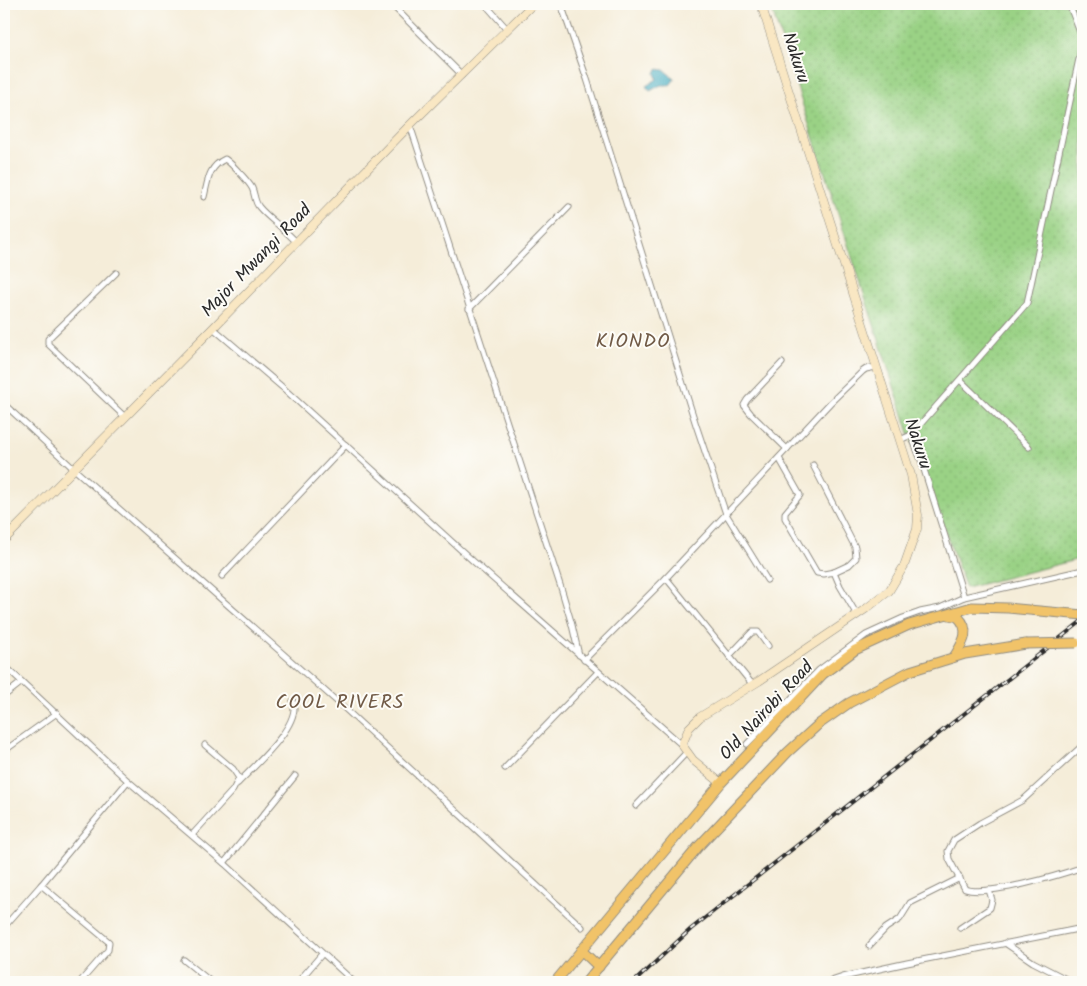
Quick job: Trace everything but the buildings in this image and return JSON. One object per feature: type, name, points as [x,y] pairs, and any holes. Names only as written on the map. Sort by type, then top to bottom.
[{"type":"highway","name":"Old Nairobi Road","points":[[555,982],[721,783],[823,674],[840,660],[855,650],[898,629],[972,607],[1008,608],[1083,615]]},
{"type":"highway","points":[[946,614],[958,617],[965,627],[965,636],[954,657]]},
{"type":"highway","points":[[586,982],[698,847],[804,737],[835,713],[872,690],[910,671],[954,657],[1026,644],[1079,643]]},
{"type":"highway","points":[[581,950],[599,968]]},
{"type":"main road","name":"Major Mwangi Road","points":[[4,540],[410,125],[533,4]]},
{"type":"main road","name":"Nakuru","points":[[682,745],[689,728],[700,717],[857,615],[889,591],[904,566],[916,529],[918,515],[911,475],[761,4]]},
{"type":"main road","points":[[682,745],[687,752],[721,783]]},
{"type":"street","points":[[391,4],[462,75]]},
{"type":"street","points":[[485,4],[507,29]]},
{"type":"street","points":[[561,4],[587,78],[696,425],[726,514],[767,580]]},
{"type":"street","points":[[900,440],[911,435],[1027,303],[1083,40],[1069,4]]},
{"type":"street","points":[[410,125],[564,599],[579,655]]},
{"type":"street","points":[[204,197],[210,170],[224,159],[230,163],[252,188],[256,204],[264,214],[284,229],[296,242]]},
{"type":"street","points":[[469,309],[569,207]]},
{"type":"street","points":[[116,273],[48,339],[48,344],[126,417]]},
{"type":"street","points":[[213,328],[346,445],[584,660],[682,745]]},
{"type":"street","points":[[782,363],[744,405],[787,449]]},
{"type":"street","points":[[584,660],[666,578],[830,403],[863,371],[876,367]]},
{"type":"street","points":[[960,380],[1029,447]]},
{"type":"street","points":[[4,404],[74,469],[276,647],[582,927]]},
{"type":"street","points":[[911,435],[921,460],[964,597]]},
{"type":"street","points":[[222,576],[346,445]]},
{"type":"street","points":[[779,458],[800,495],[785,513],[785,518],[816,573],[824,574],[849,566],[856,558],[855,547],[813,465]]},
{"type":"street","points":[[747,744],[819,670],[866,635],[903,618],[940,608],[964,597],[1083,570]]},
{"type":"street","points":[[834,572],[857,615]]},
{"type":"street","points":[[666,578],[752,684]]},
{"type":"street","points":[[729,656],[752,632],[758,632],[768,646]]},
{"type":"street","points":[[4,666],[128,781],[224,863],[354,982]]},
{"type":"street","points":[[505,768],[598,672]]},
{"type":"street","points":[[4,696],[22,682]]},
{"type":"street","points":[[192,835],[285,733],[295,708],[293,701]]},
{"type":"street","points":[[4,751],[56,713]]},
{"type":"street","points":[[204,744],[233,769],[239,778],[238,783]]},
{"type":"street","points":[[1083,746],[1023,800],[980,823],[954,840],[948,851],[949,859],[965,889],[974,892],[1058,876],[1083,867]]},
{"type":"street","points":[[636,806],[687,752]]},
{"type":"street","points":[[224,863],[295,776]]},
{"type":"street","points":[[4,927],[128,781]]},
{"type":"street","points":[[869,946],[886,928],[900,918],[910,903],[960,878]]},
{"type":"street","points":[[41,885],[109,942],[108,950],[80,982]]},
{"type":"street","points":[[960,928],[990,908],[992,900],[989,890]]},
{"type":"street","points":[[828,982],[872,970],[1083,928]]},
{"type":"street","points":[[1005,944],[1033,962],[1072,982]]},
{"type":"street","points":[[298,982],[322,954]]},
{"type":"street","points":[[184,960],[211,982]]},
{"type":"green space","points":[[770,4],[1083,4],[1083,558],[966,588],[911,439]]},
{"type":"water","points":[[657,69],[664,70],[674,80],[670,85],[661,85],[650,91],[646,86],[657,79],[655,73]]},
{"type":"railway","points":[[634,982],[691,929],[1083,620]]},
{"type":"district","name":"KIONDO","points":[[633,342]]},
{"type":"district","name":"COOL RIVERS","points":[[340,703]]}]
